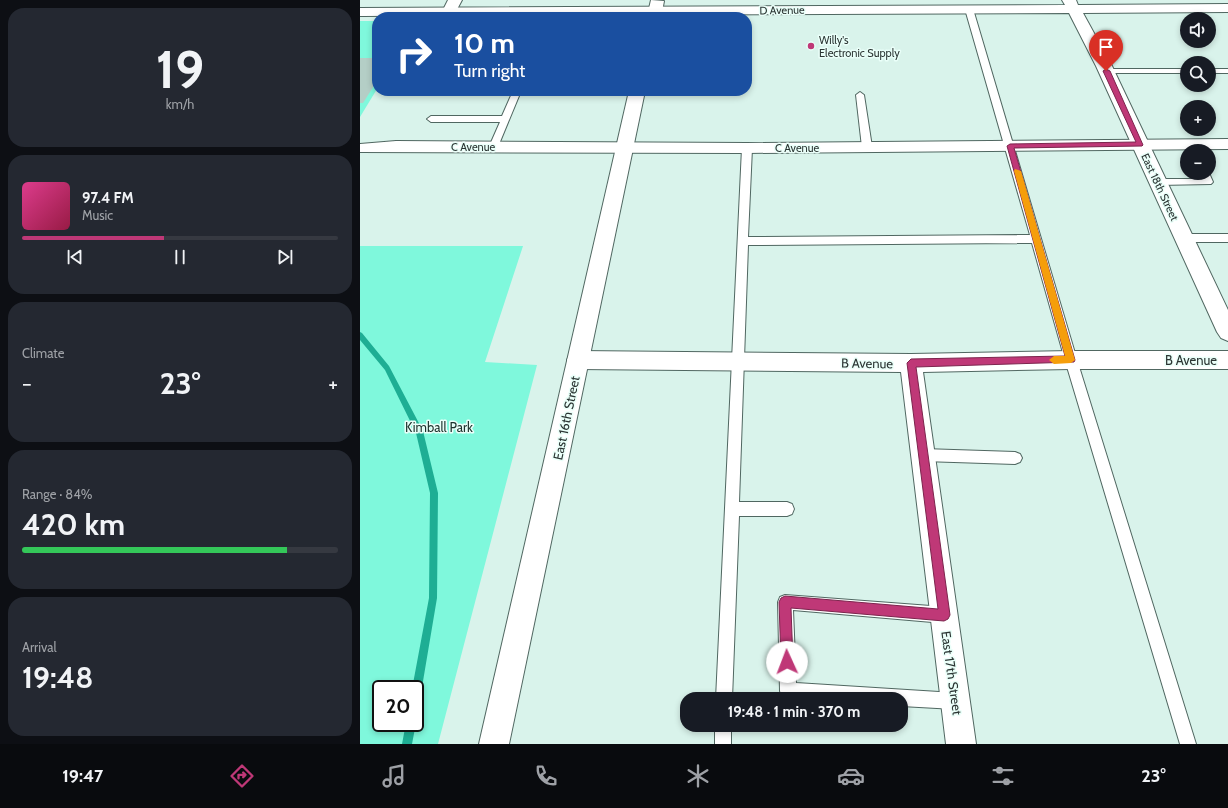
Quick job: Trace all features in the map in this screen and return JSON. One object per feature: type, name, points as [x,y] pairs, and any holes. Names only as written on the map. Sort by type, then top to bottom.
[{"type":"street","name":"D Avenue","points":[[360,12],[452,6],[969,9],[1071,4],[1228,8]]},
{"type":"street","name":"East 18th Street","points":[[1071,4],[1106,71],[1228,332]]},
{"type":"street","name":"East 16th Street","points":[[494,744],[637,96]]},
{"type":"street","name":"C Avenue","points":[[1216,145],[1228,144]]},
{"type":"street","name":"C Avenue","points":[[365,148],[396,146],[747,148],[1140,145],[1180,147]]},
{"type":"street","name":"B Avenue","points":[[578,360],[911,363],[1071,360],[1228,360]]},
{"type":"street","name":"East 17th Street","points":[[911,363],[961,744]]},
{"type":"lane","points":[[969,9],[1071,360],[1188,744]]},
{"type":"lane","points":[[1106,71],[1180,71]]},
{"type":"lane","points":[[1216,71],[1228,71]]},
{"type":"lane","points":[[860,95],[867,147]]},
{"type":"lane","points":[[494,147],[514,96]]},
{"type":"lane","points":[[431,120],[505,119]]},
{"type":"lane","points":[[724,692],[747,148]]},
{"type":"lane","points":[[1158,182],[1208,182],[1207,180]]},
{"type":"lane","points":[[1184,238],[1228,238]]},
{"type":"lane","points":[[743,241],[1037,239]]},
{"type":"lane","points":[[924,455],[1015,458]]},
{"type":"lane","points":[[732,509],[787,509]]},
{"type":"lane","points":[[944,615],[785,602],[788,691],[955,701]]},
{"type":"lane","points":[[723,732],[723,744]]},
{"type":"green space","points":[[360,21],[372,21],[373,96],[360,117]]},
{"type":"green space","name":"Kimball Park","points":[[360,246],[523,246],[485,362],[537,365],[438,744],[360,744]]},
{"type":"building","points":[[360,58],[372,58],[372,89],[363,103],[360,103]]},
{"type":"waterway","points":[[360,335],[387,368],[420,433],[434,493],[433,598],[418,680]]},
{"type":"waterway","points":[[407,744],[409,732]]},
{"type":"slow traffic","points":[[1017,171],[1071,360],[1054,360]]},
{"type":"place","name":"Willy's Electronic Supply","points":[[811,46]]},
{"type":"route","points":[[787,662],[785,602],[944,615],[911,363],[1071,360],[1010,146],[1140,145],[1106,71]]}]
